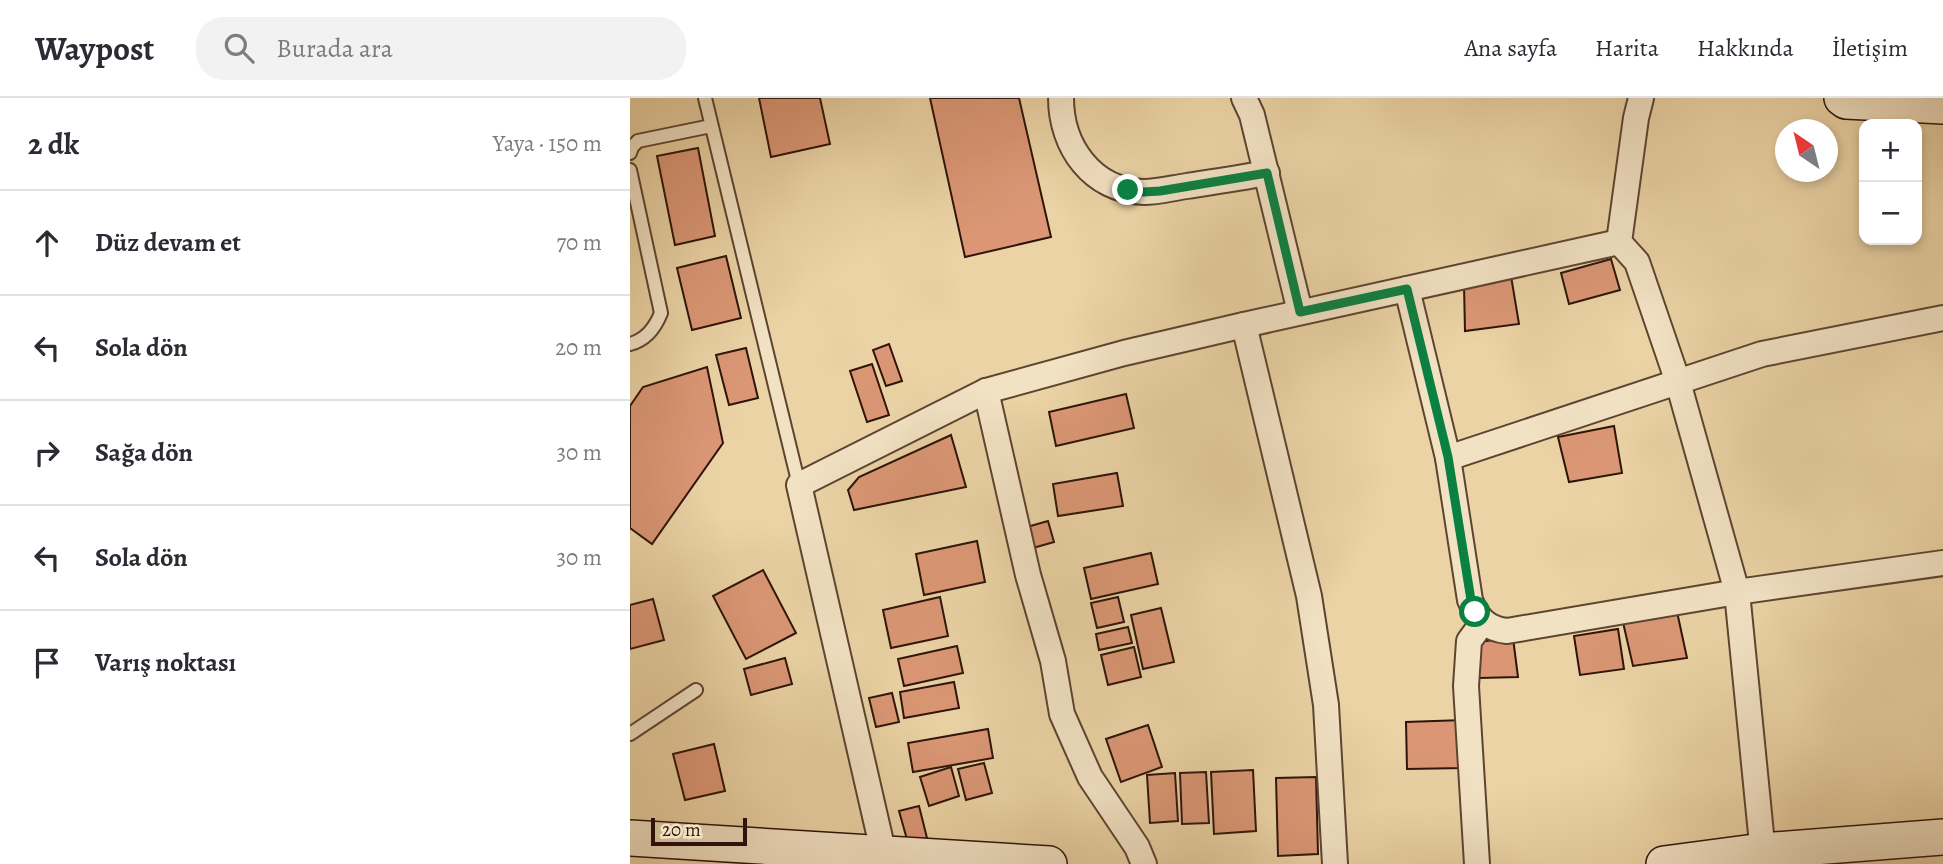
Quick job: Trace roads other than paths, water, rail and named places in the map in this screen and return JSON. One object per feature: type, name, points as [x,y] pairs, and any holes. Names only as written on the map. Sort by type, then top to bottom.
[{"type":"street","points":[[1061,98],[1067,139],[1075,153],[1091,172],[1112,184],[1144,192],[1267,173]]},
{"type":"street","points":[[1244,98],[1252,115],[1300,312]]},
{"type":"street","points":[[1619,242],[1641,98]]},
{"type":"street","points":[[1842,98],[1846,101],[1943,106]]},
{"type":"street","points":[[885,859],[799,485],[986,391],[1124,353],[1619,242]]},
{"type":"street","points":[[1619,242],[1637,261],[1678,382],[1737,592],[1763,858]]},
{"type":"street","points":[[1407,289],[1448,457],[1471,600],[1475,612],[1483,622],[1507,631],[1737,592],[1943,563]]},
{"type":"street","points":[[1448,457],[1762,354],[1943,318]]},
{"type":"street","points":[[1244,325],[1309,596],[1326,705],[1335,864]]},
{"type":"street","points":[[986,391],[1028,575],[1053,661],[1062,714],[1090,777],[1137,848],[1144,864]]},
{"type":"street","points":[[1477,864],[1466,686],[1469,640],[1483,622]]},
{"type":"street","points":[[1664,864],[1763,858],[1943,837]]},
{"type":"street","points":[[630,838],[885,859],[1049,864]]},
{"type":"lane","points":[[705,98],[799,485]]},
{"type":"lane","points":[[630,153],[638,141],[711,126]]},
{"type":"lane","points":[[630,170],[661,313],[647,336],[630,344]]},
{"type":"lane","points":[[630,734],[696,690]]}]
